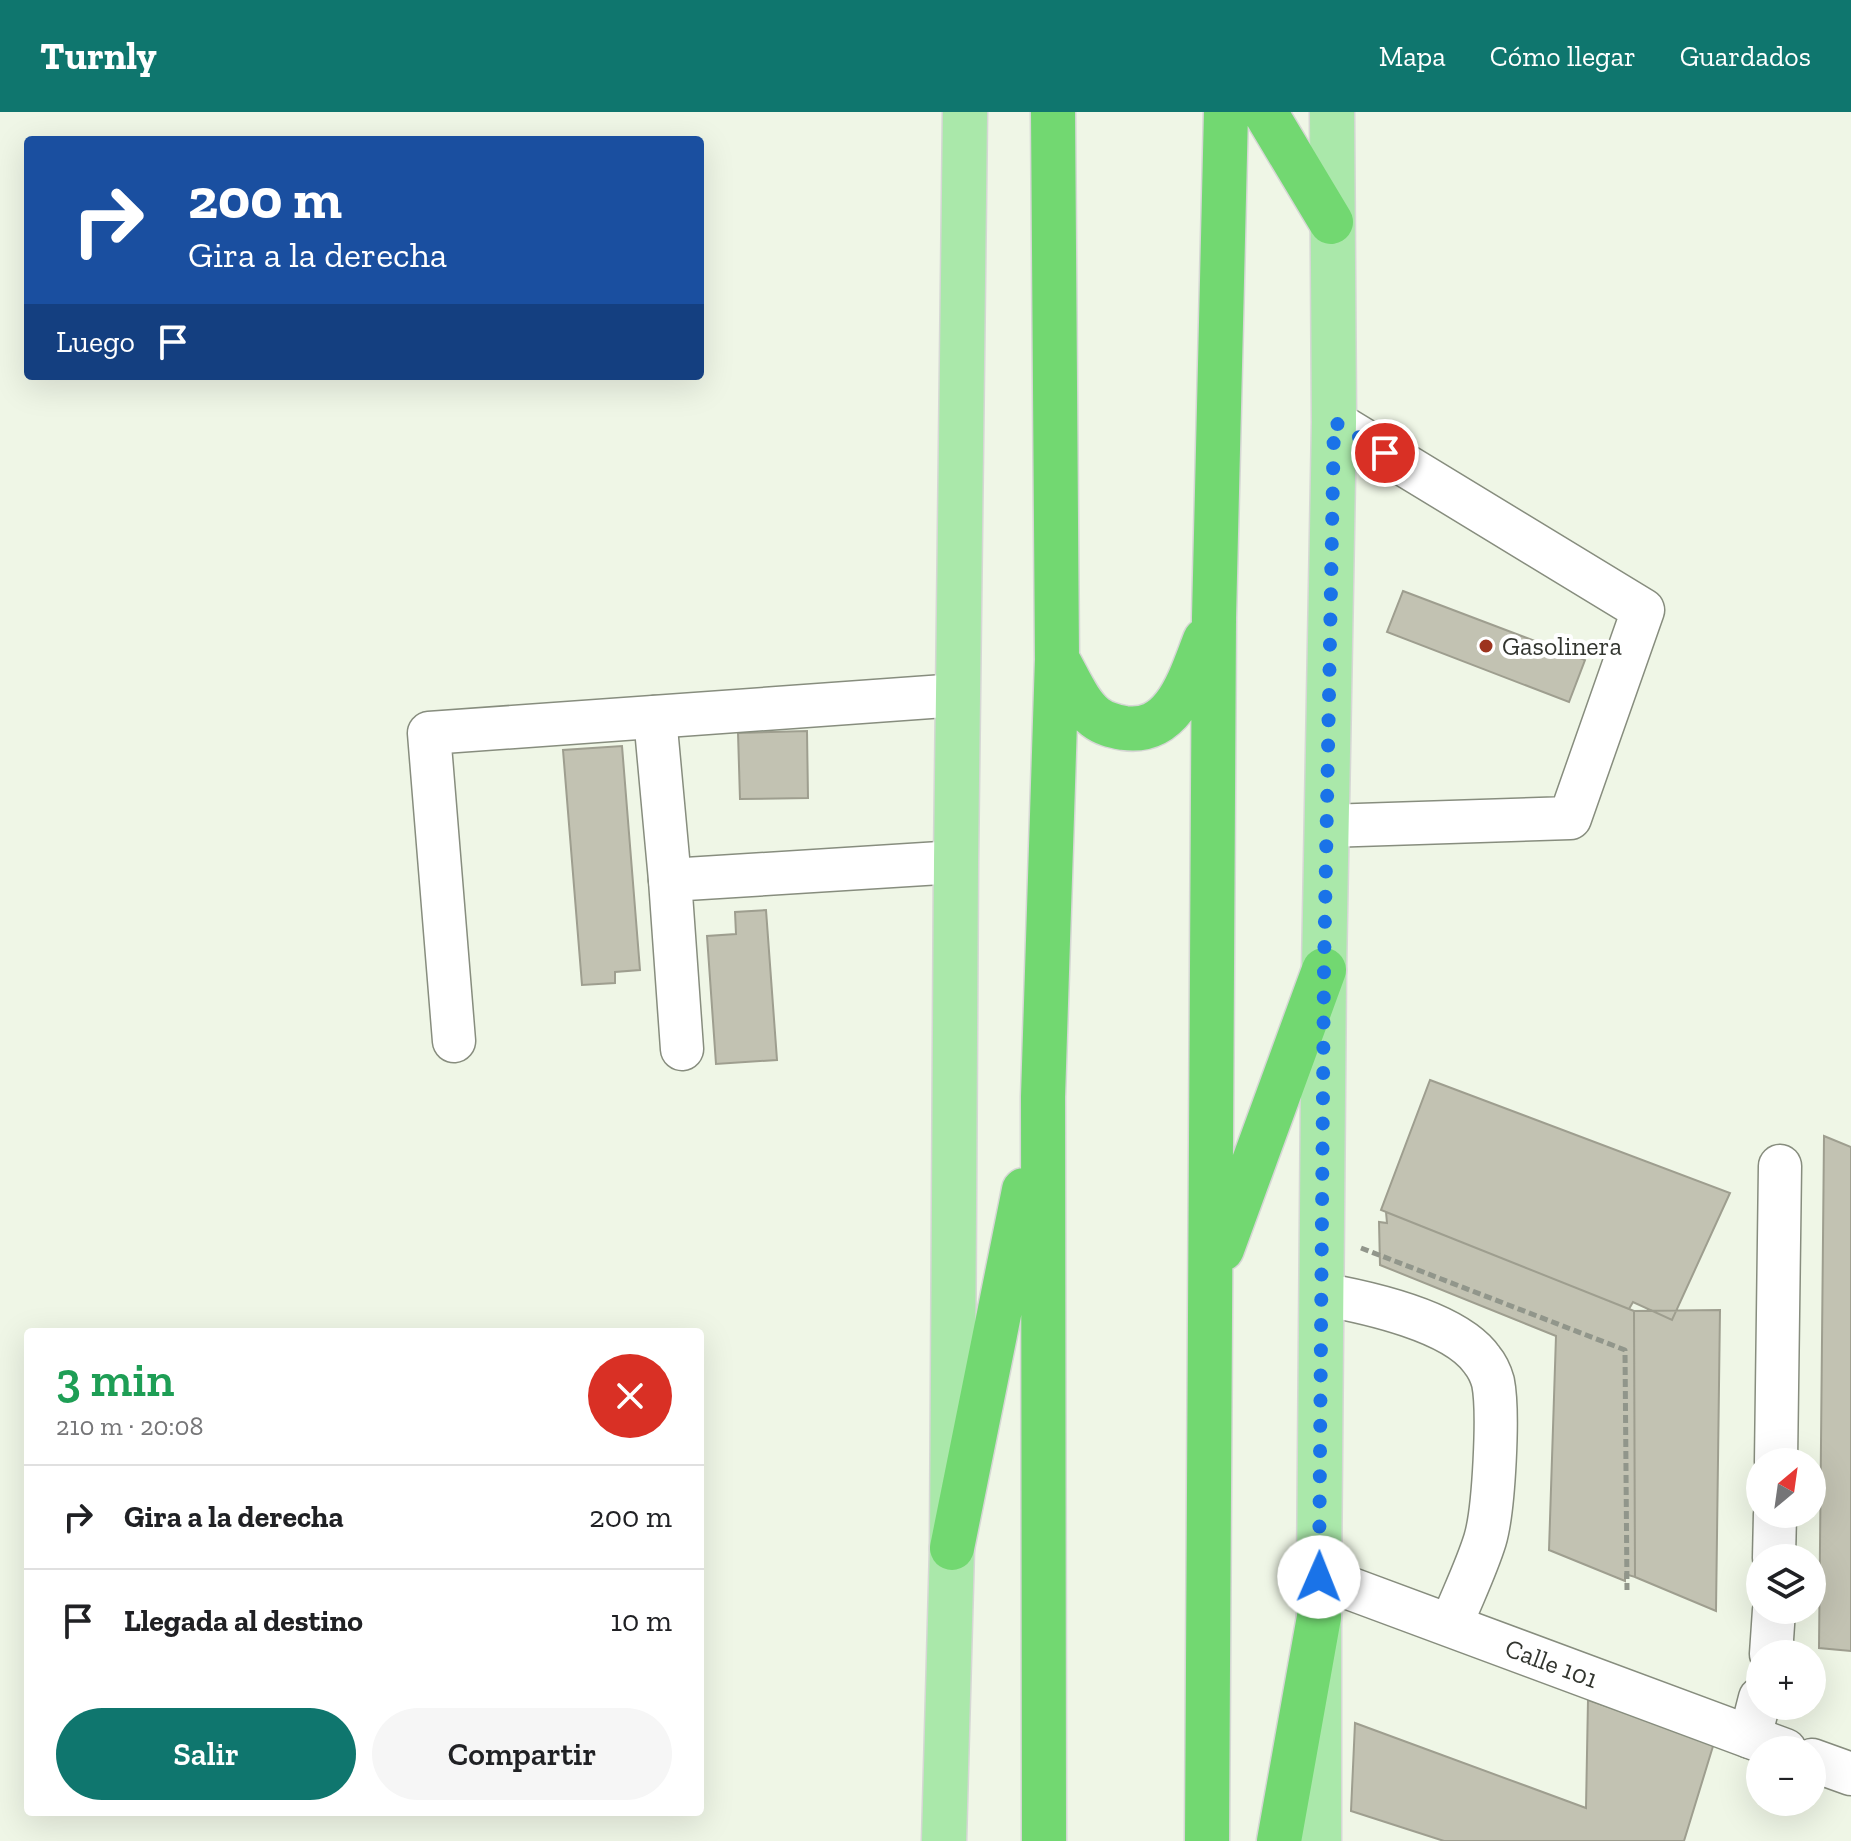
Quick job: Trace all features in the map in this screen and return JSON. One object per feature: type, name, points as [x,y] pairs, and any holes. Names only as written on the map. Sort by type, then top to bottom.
[{"type":"highway","points":[[1044,1841],[1043,1097],[1057,659],[1053,112]]},
{"type":"highway","points":[[1207,1841],[1214,618],[1226,112]]},
{"type":"highway","points":[[1265,112],[1331,222]]},
{"type":"highway","points":[[1057,659],[1093,716],[1109,725],[1137,729],[1161,722],[1185,690],[1214,618]]},
{"type":"highway","points":[[1212,1278],[1324,970]]},
{"type":"highway","points":[[952,1548],[1043,1097]]},
{"type":"highway","points":[[1279,1841],[1319,1597]]},
{"type":"main road","points":[[944,1841],[952,1548],[965,112]]},
{"type":"main road","points":[[1319,1841],[1324,970],[1334,422],[1332,112]]},
{"type":"street","points":[[1327,826],[1570,818],[1643,610],[1334,422]]},
{"type":"street","points":[[454,1041],[429,733],[958,695]]},
{"type":"street","points":[[655,717],[682,1049]]},
{"type":"street","points":[[670,880],[956,862]]},
{"type":"street","points":[[1776,1448],[1780,1166]]},
{"type":"street","points":[[1321,1294],[1385,1307],[1456,1337],[1481,1358],[1492,1379],[1496,1404],[1491,1516],[1485,1540],[1451,1625]]},
{"type":"street","name":"Calle 101","points":[[1319,1597],[1451,1625],[1765,1728]]},
{"type":"street","points":[[1826,1765],[1851,1774]]},
{"type":"path","points":[[1354,1245],[1625,1350],[1627,1590]]},
{"type":"building","name":"Gasolinera","points":[[1403,591],[1585,660],[1569,702],[1387,632]]},
{"type":"building","points":[[807,731],[808,798],[740,799],[738,733]]},
{"type":"building","points":[[622,746],[640,970],[615,972],[615,983],[582,985],[563,750]]},
{"type":"building","points":[[766,910],[777,1060],[716,1064],[707,936],[736,934],[735,912]]},
{"type":"building","points":[[1430,1080],[1730,1193],[1672,1320],[1633,1302],[1629,1309],[1381,1210]]},
{"type":"building","points":[[1824,1136],[1851,1147],[1851,1651],[1826,1649],[1826,1640],[1819,1640],[1819,1624],[1826,1624],[1826,1544],[1820,1544],[1820,1528],[1826,1528],[1826,1448],[1821,1448]]},
{"type":"building","points":[[1386,1212],[1634,1311],[1635,1577],[1625,1574],[1625,1581],[1549,1550],[1556,1336],[1380,1265],[1379,1222],[1387,1223]]},
{"type":"building","points":[[1720,1310],[1716,1611],[1635,1577],[1634,1311]]},
{"type":"building","points":[[1588,1700],[1714,1743],[1684,1841],[1444,1841],[1351,1811],[1355,1723],[1586,1808]]},
{"type":"place","name":"Gasolinera","points":[[1486,646]]},
{"type":"route","points":[[1319,1577],[1324,970],[1334,422],[1385,453]]}]
